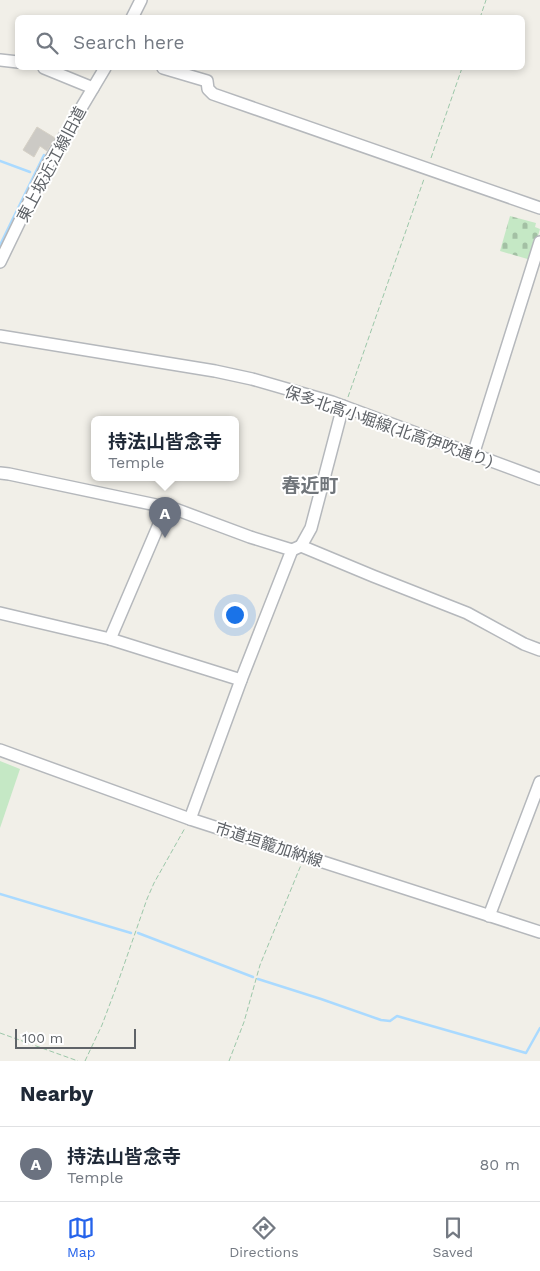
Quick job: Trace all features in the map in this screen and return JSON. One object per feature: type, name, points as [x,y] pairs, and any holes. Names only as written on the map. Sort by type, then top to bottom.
[{"type":"street","points":[[134,15],[141,0]]},
{"type":"street","points":[[0,60],[15,62]]},
{"type":"street","points":[[49,70],[93,88]]},
{"type":"street","name":"東上坂近江線旧道","points":[[0,262],[46,167],[104,70]]},
{"type":"street","points":[[170,70],[207,81],[208,89],[213,94],[540,208]]},
{"type":"street","points":[[473,455],[540,242]]},
{"type":"street","name":"保多北高小堀線(北高伊吹通り)","points":[[0,336],[215,371],[252,380],[343,406],[540,479]]},
{"type":"street","points":[[190,819],[241,680],[296,548],[311,528],[343,406]]},
{"type":"street","points":[[0,473],[176,509],[250,537],[296,548],[374,576],[467,613],[524,644],[540,650]]},
{"type":"street","points":[[110,639],[166,507]]},
{"type":"street","points":[[0,613],[110,639],[241,680]]},
{"type":"street","name":"市道垣籠加納線","points":[[0,750],[190,819],[540,932]]},
{"type":"street","points":[[489,916],[540,782]]},
{"type":"path","points":[[481,15],[486,0]]},
{"type":"path","points":[[343,406],[348,398],[461,70]]},
{"type":"path","points":[[85,1061],[102,1025],[147,898],[190,819]]},
{"type":"path","points":[[229,1061],[244,1022],[260,965],[304,856]]},
{"type":"path","points":[[0,1033],[78,1061]]},
{"type":"green space","points":[[510,216],[536,223],[535,227],[540,229],[531,260],[500,251]]},
{"type":"green space","points":[[0,761],[20,769],[0,828]]},
{"type":"building","points":[[37,127],[55,138],[47,151],[40,146],[34,157],[23,150]]},
{"type":"waterway","points":[[0,245],[44,155]]},
{"type":"waterway","points":[[0,161],[30,172]]},
{"type":"waterway","points":[[0,894],[131,933]]},
{"type":"waterway","points":[[138,933],[253,977]]},
{"type":"waterway","points":[[258,979],[381,1020],[390,1021],[397,1016],[526,1053],[540,1028]]},
{"type":"place","name":"持法山皆念寺","points":[[165,538]]},
{"type":"district","name":"春近町","points":[[310,485]]}]
